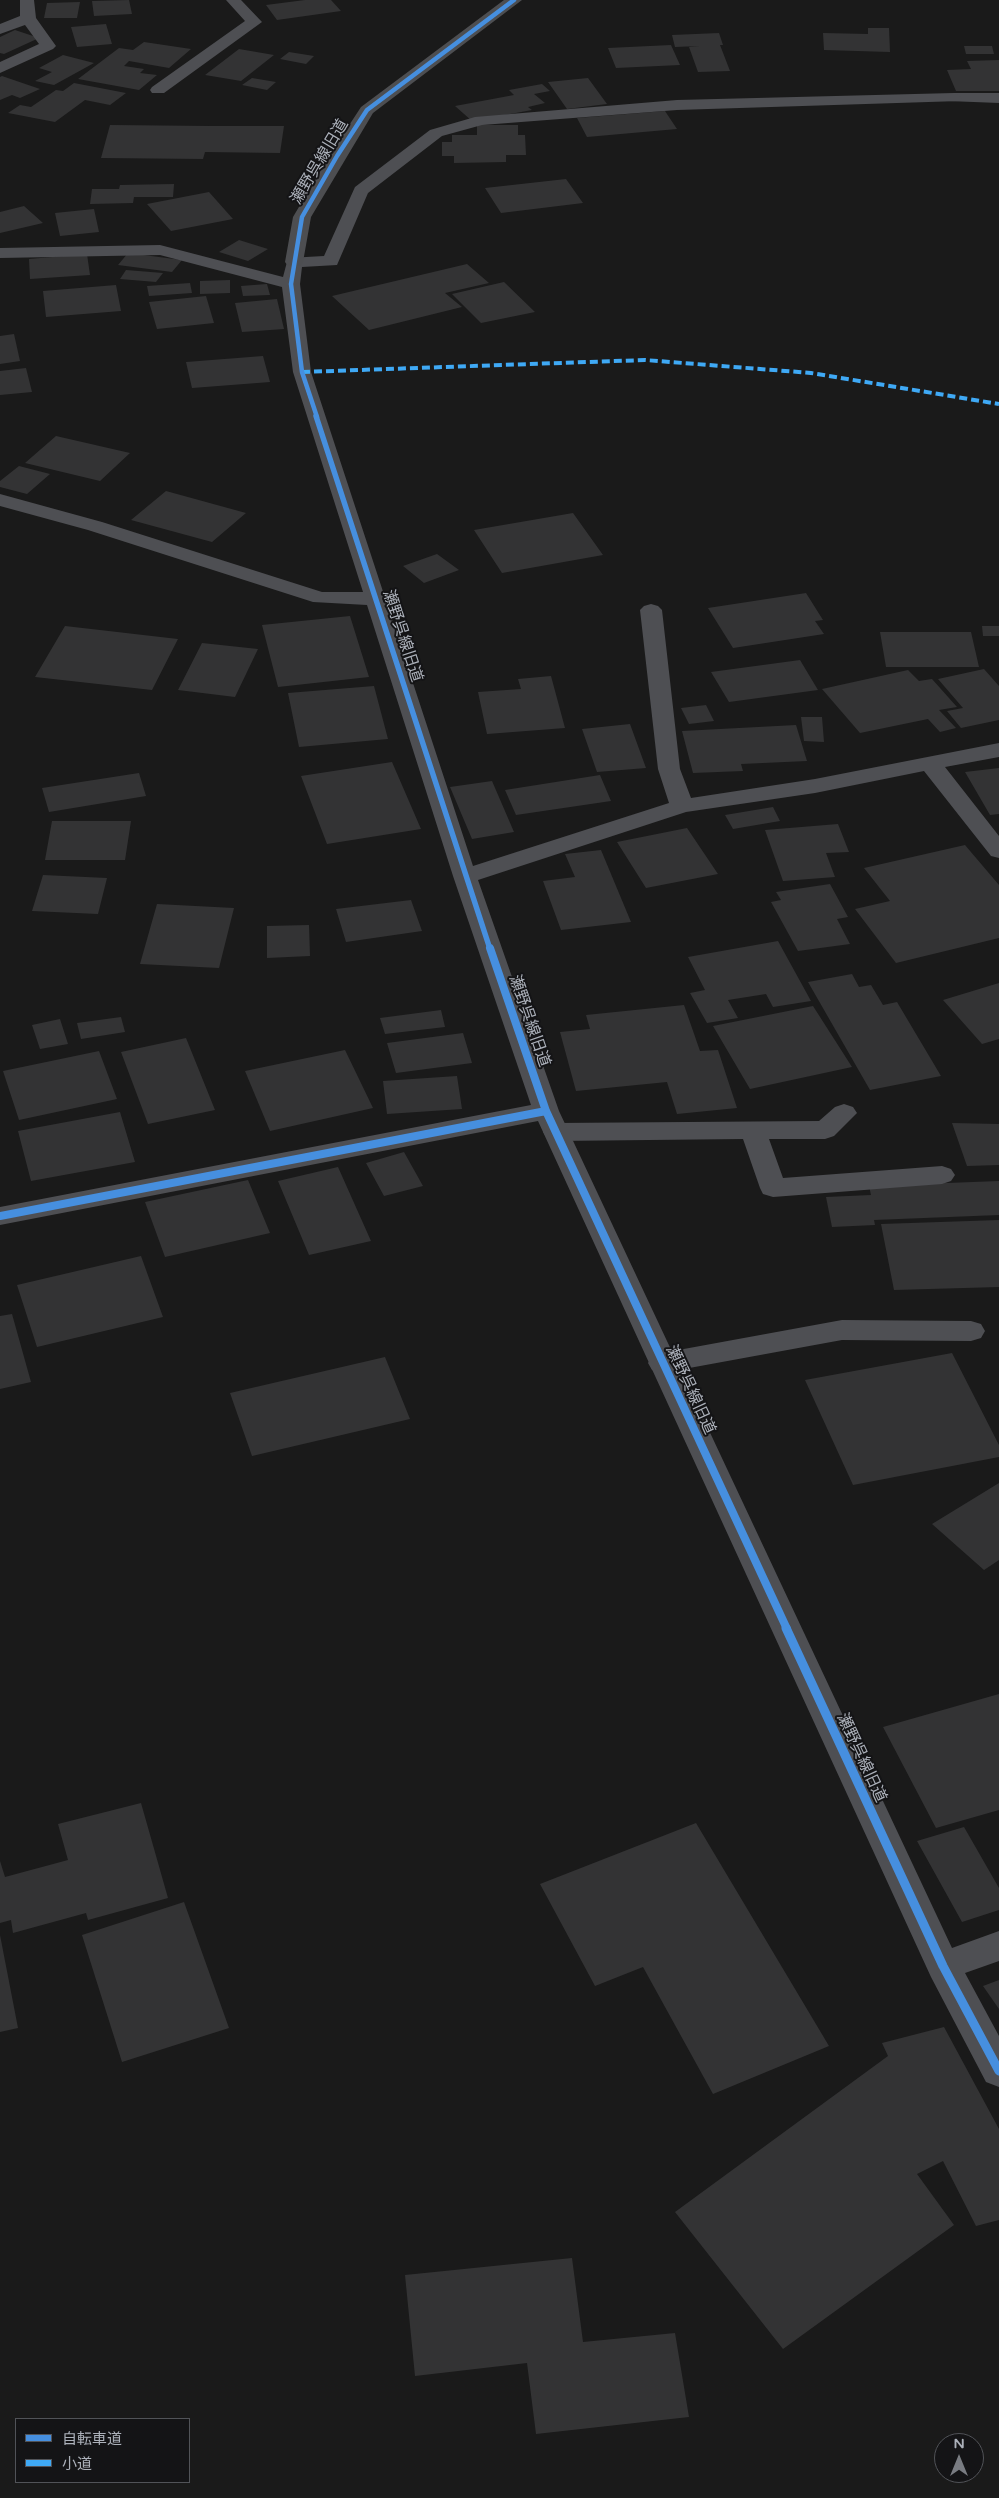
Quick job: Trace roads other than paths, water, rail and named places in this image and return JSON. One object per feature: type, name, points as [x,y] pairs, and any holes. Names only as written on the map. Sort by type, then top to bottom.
[{"type":"street","points":[[0,68],[48,46],[28,18],[27,0]]},
{"type":"street","points":[[158,90],[254,22],[233,0]]},
{"type":"street","name":"瀬野呉線旧道","points":[[514,0],[460,38],[368,110],[337,156],[302,217],[293,273],[302,372],[465,876],[551,1122],[943,1966],[999,2071]]},
{"type":"street","points":[[0,29],[28,18]]},
{"type":"street","points":[[0,253],[160,250],[293,273],[331,261],[361,191],[436,133],[481,120],[677,105],[999,98]]},
{"type":"street","points":[[0,500],[95,526],[320,598],[376,599]]},
{"type":"street","points":[[651,610],[669,769],[682,806]]},
{"type":"street","points":[[465,876],[682,806],[815,786],[999,750]]},
{"type":"street","points":[[930,764],[999,851]]},
{"type":"street","points":[[0,1216],[551,1122],[753,1131],[825,1130],[844,1113]]},
{"type":"street","points":[[753,1131],[773,1188],[942,1175]]},
{"type":"street","points":[[662,1363],[842,1330],[971,1331]]},
{"type":"street","points":[[943,1966],[999,1946]]}]
